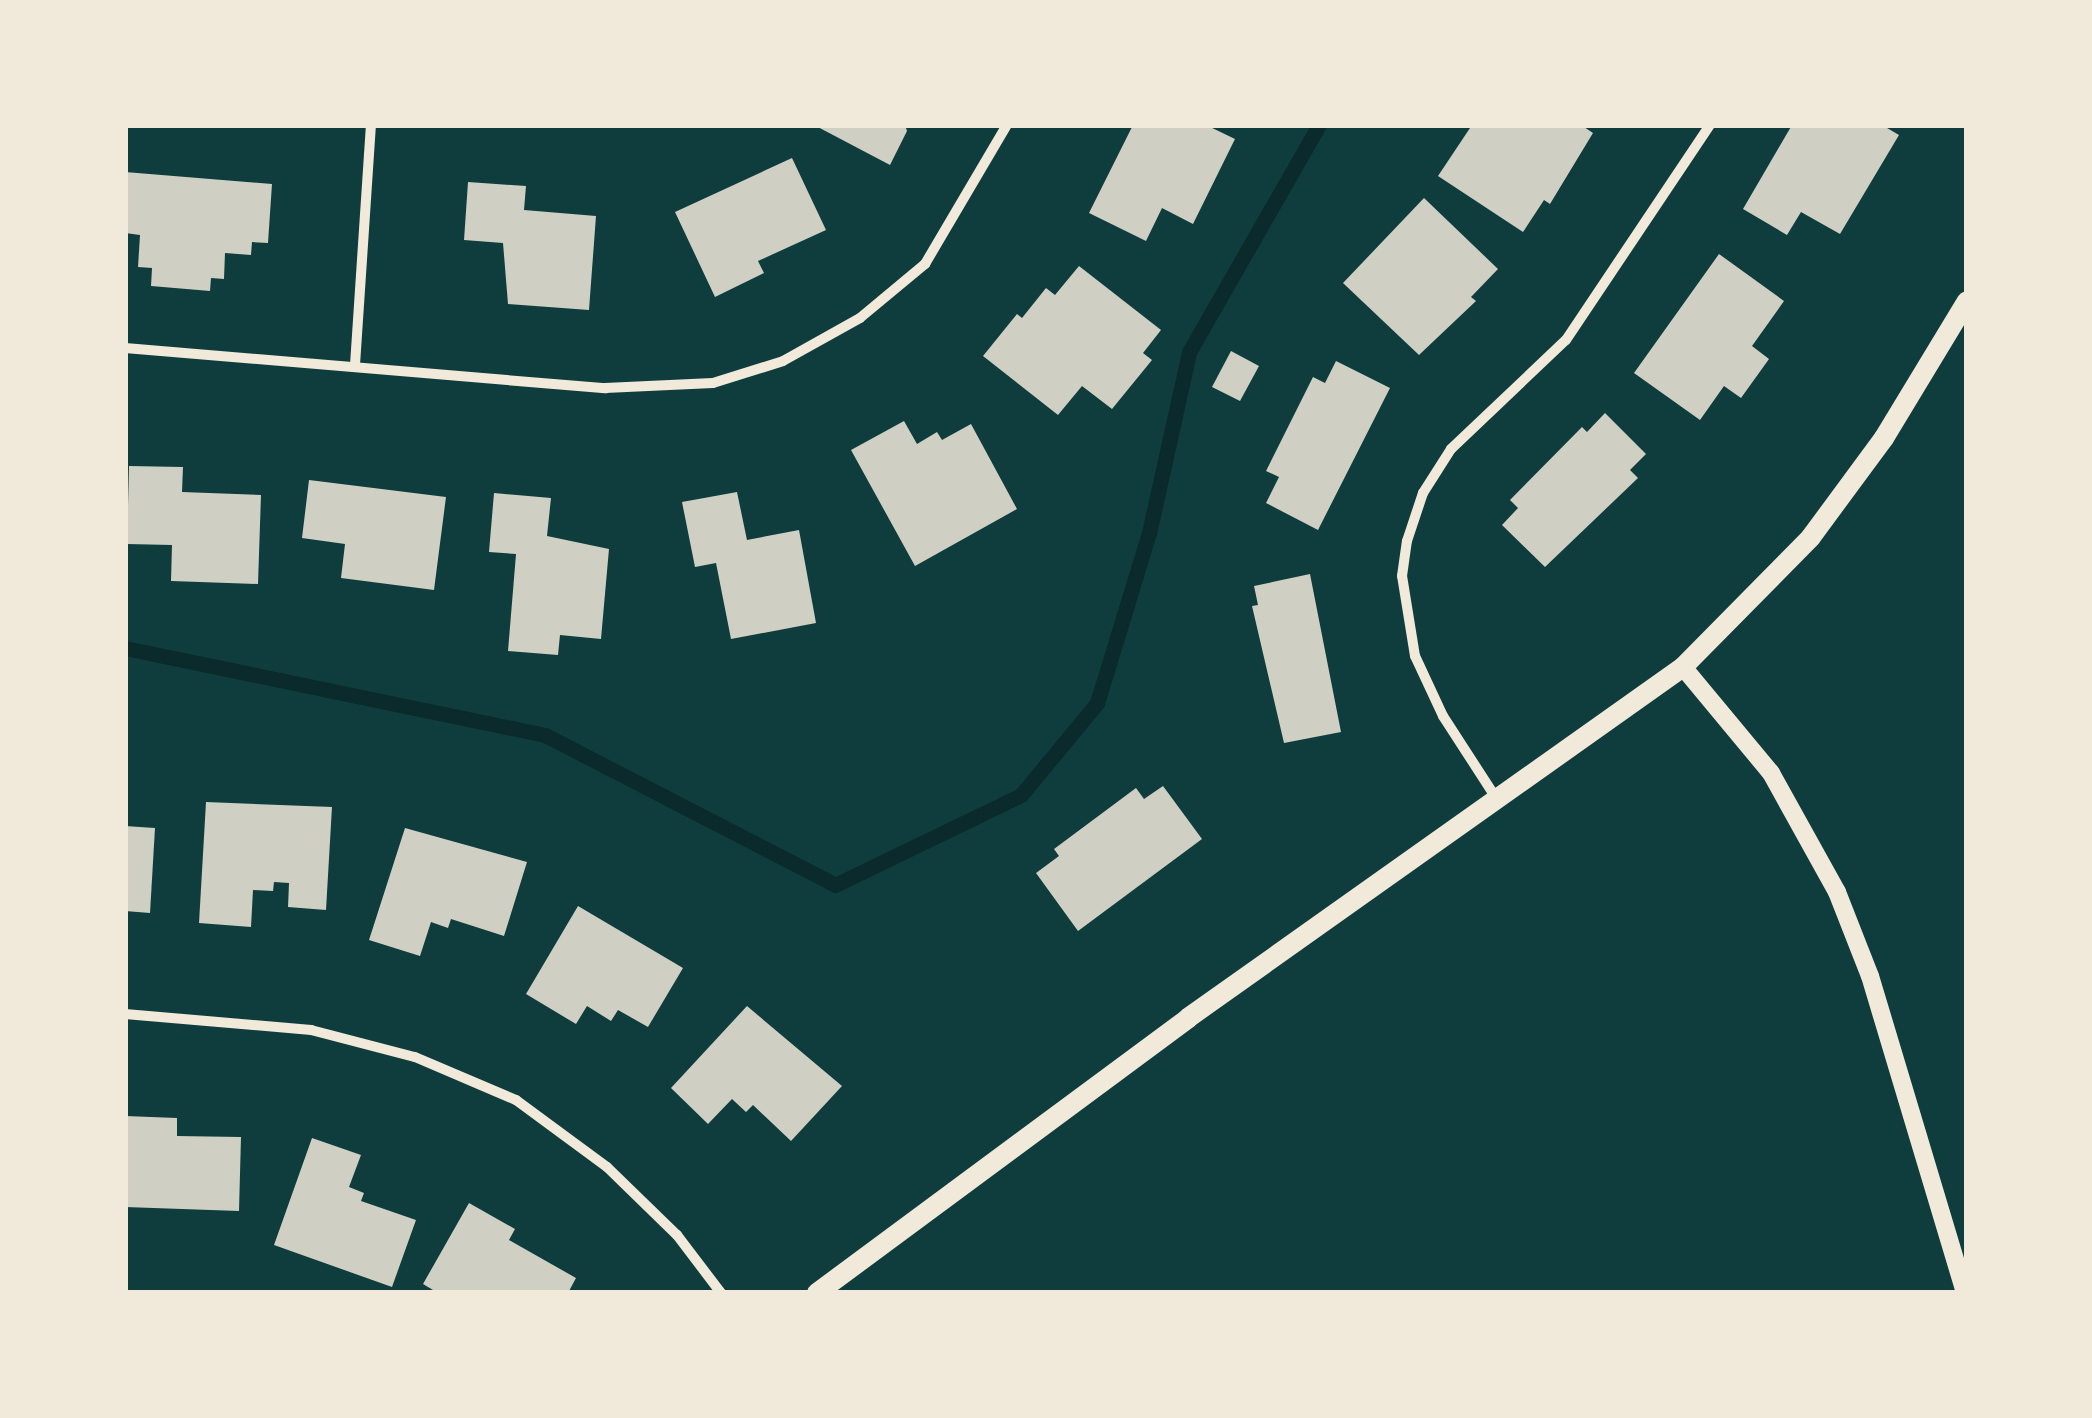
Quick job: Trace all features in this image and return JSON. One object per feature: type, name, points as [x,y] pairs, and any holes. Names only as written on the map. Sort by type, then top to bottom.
[{"type":"main road","points":[[818,1293],[1188,1018],[1498,802],[1683,667],[1812,537],[1884,438],[1967,301]]},
{"type":"street","points":[[355,365],[370,125]]},
{"type":"street","points":[[125,348],[605,388],[714,383],[782,362],[860,318],[925,264],[1007,125]]},
{"type":"street","points":[[1498,802],[1443,716],[1415,656],[1402,576],[1407,542],[1423,493],[1450,449],[1566,340],[1710,125]]},
{"type":"street","points":[[1683,667],[1771,773],[1837,892],[1870,976],[1965,1293]]},
{"type":"street","points":[[125,1014],[312,1030],[415,1058],[516,1100],[607,1167],[676,1235],[722,1293]]},
{"type":"building","points":[[814,125],[905,125],[907,131],[890,165]]},
{"type":"building","points":[[1133,125],[1206,125],[1235,139],[1193,224],[1162,208],[1146,241],[1089,213]]},
{"type":"building","points":[[1472,125],[1581,125],[1593,133],[1550,204],[1544,200],[1523,232],[1438,176]]},
{"type":"building","points":[[1792,125],[1882,125],[1899,135],[1840,234],[1801,212],[1787,235],[1743,209]]},
{"type":"building","points":[[792,158],[826,230],[758,261],[764,273],[715,297],[675,212]]},
{"type":"building","points":[[125,172],[272,184],[268,243],[252,242],[251,255],[225,253],[224,279],[211,278],[210,291],[151,286],[152,268],[138,267],[140,235],[125,233]]},
{"type":"building","points":[[468,182],[526,186],[524,210],[596,216],[589,310],[508,304],[503,243],[464,240]]},
{"type":"building","points":[[1424,198],[1498,269],[1471,297],[1476,301],[1419,355],[1343,283]]},
{"type":"building","points":[[1719,254],[1784,301],[1752,346],[1769,359],[1741,398],[1724,386],[1700,420],[1634,373]]},
{"type":"building","points":[[1079,266],[1161,330],[1143,353],[1152,360],[1112,409],[1082,386],[1058,415],[983,356],[1017,314],[1022,318],[1046,288],[1055,295]]},
{"type":"building","points":[[1231,351],[1259,366],[1240,401],[1212,387]]},
{"type":"building","points":[[1336,361],[1390,388],[1318,530],[1266,503],[1279,477],[1266,471],[1313,377],[1325,383]]},
{"type":"building","points":[[1605,413],[1646,454],[1630,470],[1638,478],[1545,567],[1502,525],[1518,508],[1510,500],[1582,427],[1587,432]]},
{"type":"building","points":[[904,421],[917,444],[937,432],[942,440],[971,424],[1017,509],[915,566],[851,450]]},
{"type":"building","points":[[129,466],[183,467],[182,492],[261,495],[258,584],[171,581],[172,545],[127,544]]},
{"type":"building","points":[[309,480],[446,497],[434,590],[341,578],[345,544],[302,538]]},
{"type":"building","points":[[737,492],[747,540],[799,530],[816,623],[731,639],[716,563],[695,567],[682,502]]},
{"type":"building","points":[[494,493],[551,498],[547,536],[609,549],[601,639],[560,635],[558,655],[508,651],[516,554],[489,552]]},
{"type":"building","points":[[1310,574],[1341,732],[1284,743],[1252,606],[1258,605],[1254,586]]},
{"type":"building","points":[[1163,786],[1202,839],[1078,931],[1036,873],[1059,856],[1054,849],[1136,788],[1144,799]]},
{"type":"building","points":[[206,802],[332,807],[326,910],[288,907],[289,883],[274,882],[273,891],[253,890],[251,927],[199,923]]},
{"type":"building","points":[[125,826],[155,828],[150,913],[125,911]]},
{"type":"building","points":[[405,828],[527,862],[504,936],[451,919],[448,928],[431,922],[420,956],[369,940]]},
{"type":"building","points":[[578,906],[683,968],[648,1027],[618,1010],[611,1021],[587,1006],[576,1024],[526,994]]},
{"type":"building","points":[[747,1006],[842,1086],[791,1141],[753,1105],[746,1112],[732,1099],[708,1124],[671,1088]]},
{"type":"building","points":[[125,1116],[177,1118],[177,1136],[241,1137],[239,1211],[125,1207]]},
{"type":"building","points":[[312,1138],[361,1155],[349,1187],[364,1193],[361,1201],[416,1220],[392,1287],[274,1245]]},
{"type":"building","points":[[469,1203],[515,1229],[509,1240],[576,1278],[568,1293],[438,1293],[423,1284]]},
{"type":"waterway","points":[[125,648],[545,735],[835,885],[1021,795],[1097,703],[1149,533],[1189,352],[1319,125]]}]
